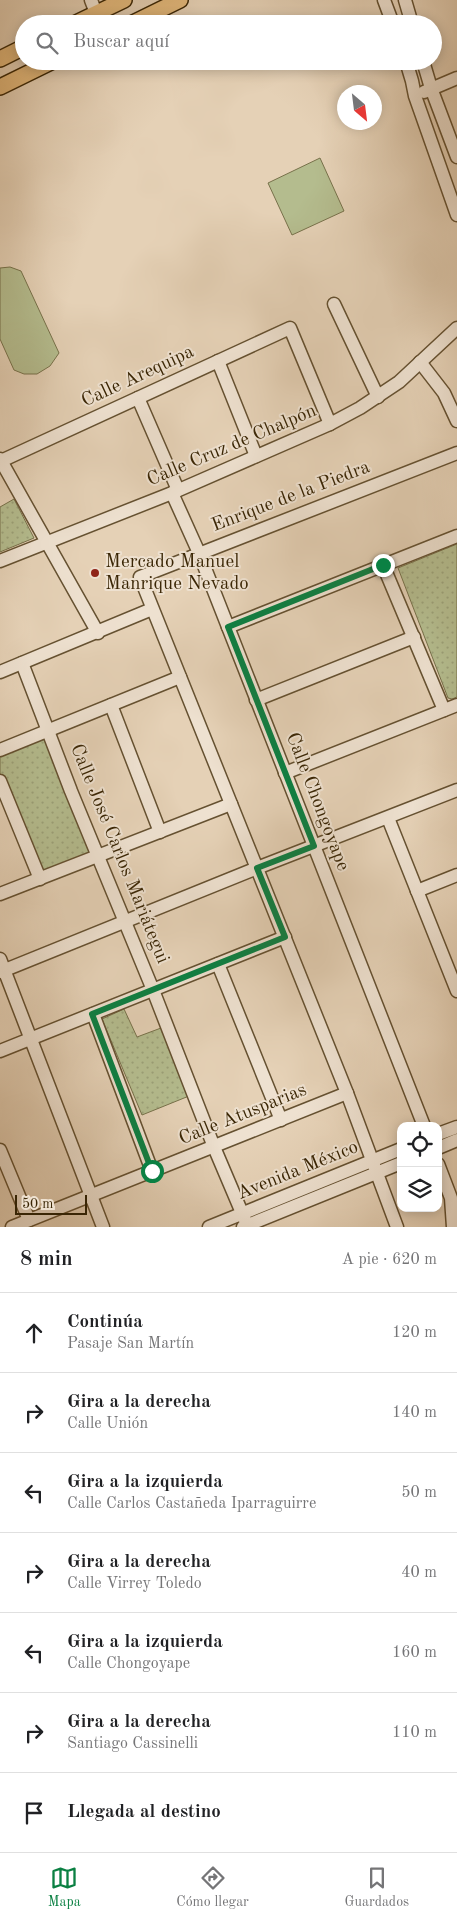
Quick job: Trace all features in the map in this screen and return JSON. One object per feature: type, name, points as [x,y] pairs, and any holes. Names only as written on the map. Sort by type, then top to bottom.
[{"type":"main road","points":[[94,7],[124,0]]},
{"type":"main road","points":[[149,15],[180,0]]},
{"type":"main road","points":[[0,59],[15,52]]},
{"type":"main road","points":[[0,87],[35,70]]},
{"type":"street","points":[[384,0],[390,15]]},
{"type":"street","points":[[405,0],[409,15]]},
{"type":"street","points":[[409,70],[415,96],[457,215]]},
{"type":"street","points":[[426,70],[457,157]]},
{"type":"street","points":[[415,96],[457,78]]},
{"type":"street","points":[[334,304],[378,398]]},
{"type":"street","name":"Calle Arequipa","points":[[0,460],[290,328],[330,424]]},
{"type":"street","name":"Calle Cruz de Chalpón","points":[[0,561],[175,492],[330,424],[378,398],[399,382],[457,328]]},
{"type":"street","points":[[218,361],[256,456]]},
{"type":"street","points":[[420,362],[444,393],[457,421]]},
{"type":"street","name":"Calle Chongoyape","points":[[138,398],[422,1122]]},
{"type":"street","name":"Enrique de la Piedra","points":[[152,609],[140,578],[457,453]]},
{"type":"street","points":[[0,460],[98,633]]},
{"type":"street","points":[[228,627],[457,536]]},
{"type":"street","points":[[383,565],[444,710]]},
{"type":"street","points":[[0,672],[152,609],[347,1093],[397,1227]]},
{"type":"street","points":[[256,700],[414,637]]},
{"type":"street","name":"Calle José Carlos Mariátegui","points":[[22,663],[245,1223]]},
{"type":"street","points":[[0,750],[180,677]]},
{"type":"street","points":[[111,705],[160,832]]},
{"type":"street","points":[[285,773],[457,705]]},
{"type":"street","points":[[0,781],[40,879]]},
{"type":"street","points":[[103,1227],[2,967],[124,922],[457,790]]},
{"type":"street","points":[[0,894],[231,804]]},
{"type":"street","points":[[388,818],[457,991]]},
{"type":"street","points":[[417,890],[457,875]]},
{"type":"street","points":[[0,1051],[285,937]]},
{"type":"street","points":[[218,964],[281,1120]]},
{"type":"street","points":[[92,1014],[152,1171]]},
{"type":"street","name":"Calle Atusparias","points":[[12,1227],[347,1093]]},
{"type":"street","points":[[442,1132],[457,1126]]},
{"type":"street","points":[[442,1146],[457,1140]]},
{"type":"street","points":[[0,1150],[29,1220]]},
{"type":"street","name":"Avenida México","points":[[209,1227],[245,1223],[374,1167],[397,1153]]},
{"type":"street","name":"Avenida México","points":[[374,1167],[397,1164]]},
{"type":"street","points":[[439,1167],[451,1198],[454,1227]]},
{"type":"green space","points":[[320,158],[344,211],[292,235],[268,183]]},
{"type":"green space","points":[[10,267],[21,271],[59,353],[50,366],[37,374],[24,374],[14,370],[0,339],[0,268]]},
{"type":"green space","points":[[14,499],[34,538],[0,552],[0,507]]},
{"type":"green space","points":[[457,544],[457,697],[452,699],[448,698],[398,568]]},
{"type":"green space","points":[[46,736],[92,854],[40,875],[0,776],[0,755]]},
{"type":"green space","points":[[124,1009],[137,1037],[161,1028],[189,1096],[142,1115],[102,1019]]},
{"type":"place","name":"Mercado Manuel Manrique Nevado","points":[[95,573]]},
{"type":"route","points":[[152,1171],[92,1014],[285,937],[257,868],[314,846],[228,627],[383,565]]}]
